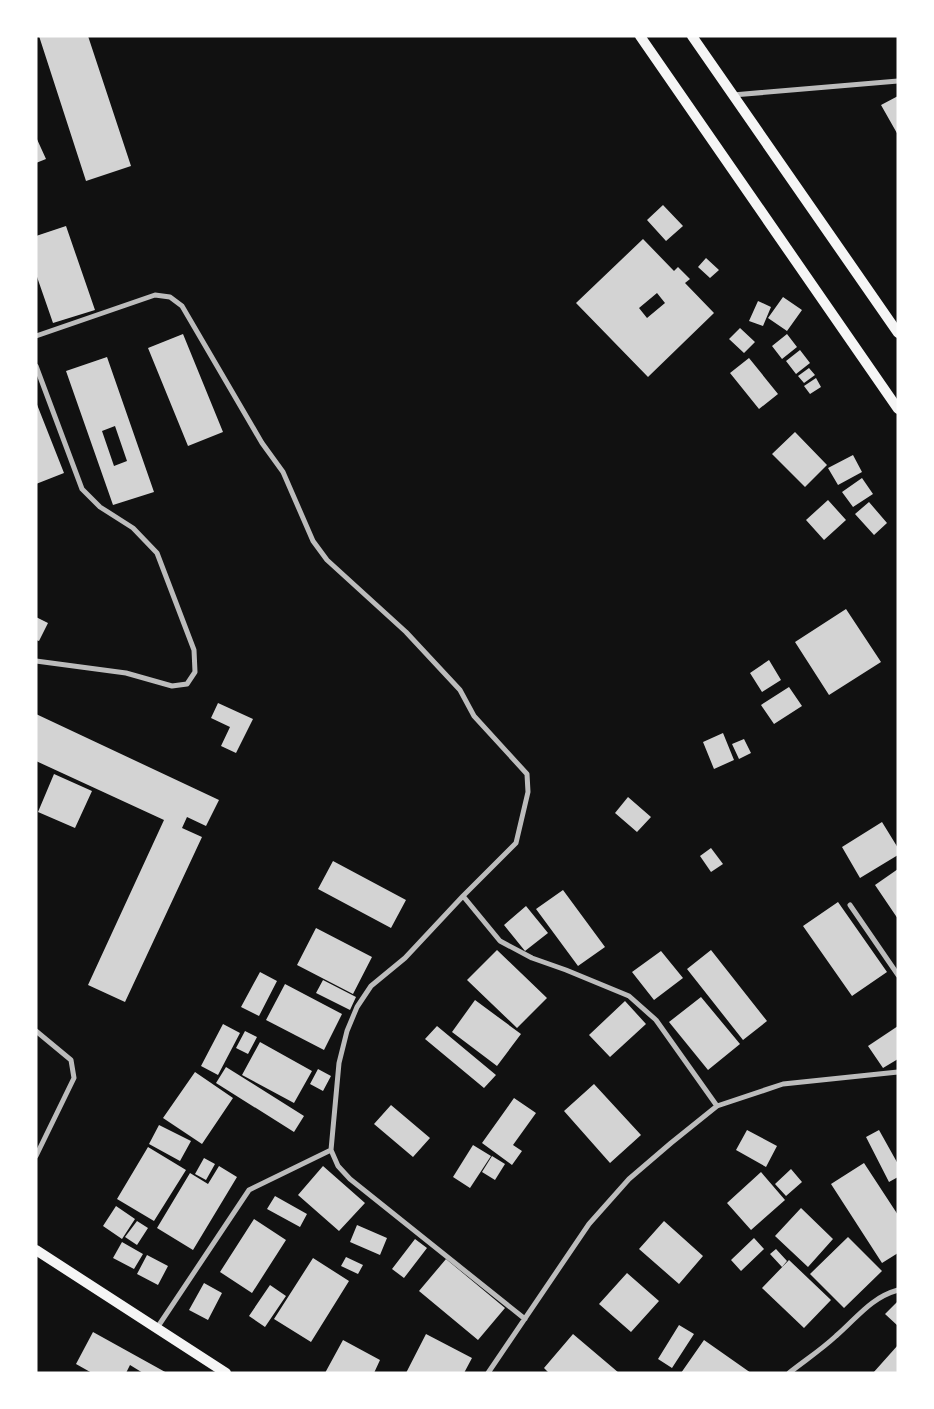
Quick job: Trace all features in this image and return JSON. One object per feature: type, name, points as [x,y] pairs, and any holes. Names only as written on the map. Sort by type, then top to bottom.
[{"type":"main road","points":[[640,36],[898,409]]},
{"type":"main road","points":[[692,36],[898,333]]},
{"type":"main road","points":[[36,1250],[226,1373]]},
{"type":"street","points":[[732,95],[898,82]]},
{"type":"street","points":[[36,336],[155,295],[170,297],[182,306],[262,443],[283,472],[313,541],[327,560],[406,632],[460,690],[474,716],[527,774],[528,792],[516,843],[405,958],[371,986],[357,1007],[347,1030],[339,1063],[331,1150],[338,1166],[350,1179],[524,1319]]},
{"type":"street","points":[[36,366],[82,489],[100,507],[133,528],[157,553],[194,650],[196,672],[187,684],[172,686],[126,673],[36,661]]},
{"type":"street","points":[[463,896],[500,941],[532,958],[629,996],[656,1020],[718,1106]]},
{"type":"street","points":[[850,905],[898,975]]},
{"type":"street","points":[[36,1031],[70,1060],[74,1078],[36,1156]]},
{"type":"street","points":[[488,1373],[589,1224],[629,1180],[670,1143],[718,1106],[783,1084],[898,1072]]},
{"type":"street","points":[[157,1328],[248,1190],[331,1150]]},
{"type":"street","points":[[789,1373],[835,1338],[867,1306],[884,1294],[898,1290]]},
{"type":"building","points":[[39,36],[88,36],[131,166],[86,181]]},
{"type":"building","points":[[898,96],[898,135],[881,105]]},
{"type":"building","points":[[36,137],[46,159],[36,163]]},
{"type":"building","points":[[663,205],[683,226],[666,241],[647,220]]},
{"type":"building","points":[[66,226],[95,310],[53,323],[36,274],[36,236]]},
{"type":"building","points":[[643,239],[674,271],[678,267],[690,279],[685,283],[714,313],[648,377],[576,303]],"holes":[[[657,293],[665,303],[647,318],[639,308]]]},
{"type":"building","points":[[706,258],[719,270],[710,278],[698,267]]},
{"type":"building","points":[[783,297],[802,310],[787,331],[768,318]]},
{"type":"building","points":[[758,301],[771,307],[763,326],[749,321]]},
{"type":"building","points":[[740,328],[755,342],[744,353],[729,339]]},
{"type":"building","points":[[183,334],[223,432],[188,446],[148,348]]},
{"type":"building","points":[[787,334],[797,347],[782,359],[772,346]]},
{"type":"building","points":[[800,350],[810,363],[796,374],[786,361]]},
{"type":"building","points":[[107,357],[154,492],[113,505],[66,371]],"holes":[[[115,426],[127,461],[114,466],[102,431]]]},
{"type":"building","points":[[749,358],[778,394],[759,409],[730,373]]},
{"type":"building","points":[[809,368],[815,375],[804,383],[798,376]]},
{"type":"building","points":[[816,378],[821,387],[810,394],[804,386]]},
{"type":"building","points":[[36,402],[64,473],[36,484]]},
{"type":"building","points":[[795,432],[827,465],[805,487],[772,454]]},
{"type":"building","points":[[853,455],[862,472],[838,485],[828,468]]},
{"type":"building","points":[[862,478],[873,494],[853,507],[842,492]]},
{"type":"building","points":[[828,500],[846,520],[824,540],[806,520]]},
{"type":"building","points":[[869,502],[887,523],[874,535],[855,514]]},
{"type":"building","points":[[846,609],[881,662],[829,695],[795,642]]},
{"type":"building","points":[[36,617],[48,623],[39,641],[36,640]]},
{"type":"building","points":[[769,660],[781,680],[762,692],[750,673]]},
{"type":"building","points":[[789,687],[802,706],[774,724],[761,705]]},
{"type":"building","points":[[218,703],[253,719],[236,753],[221,746],[230,727],[211,718]]},
{"type":"building","points":[[36,714],[219,800],[206,826],[187,817],[182,828],[202,837],[125,1002],[88,985],[164,820],[36,761]]},
{"type":"building","points":[[723,733],[734,760],[714,769],[703,742]]},
{"type":"building","points":[[744,739],[751,753],[739,759],[732,744]]},
{"type":"building","points":[[54,774],[92,791],[75,828],[38,812]]},
{"type":"building","points":[[628,797],[651,817],[637,832],[615,813]]},
{"type":"building","points":[[882,822],[898,848],[898,855],[860,878],[842,847]]},
{"type":"building","points":[[711,848],[723,864],[711,872],[700,856]]},
{"type":"building","points":[[333,861],[406,900],[391,928],[318,889]]},
{"type":"building","points":[[898,869],[898,919],[875,885]]},
{"type":"building","points":[[563,890],[605,947],[578,966],[536,909]]},
{"type":"building","points":[[838,902],[887,972],[852,996],[803,926]]},
{"type":"building","points":[[526,906],[548,933],[525,951],[504,925]]},
{"type":"building","points":[[316,928],[372,957],[353,994],[297,965]]},
{"type":"building","points":[[497,950],[547,998],[517,1028],[467,980]]},
{"type":"building","points":[[711,950],[767,1021],[743,1040],[687,969]]},
{"type":"building","points":[[661,951],[683,978],[654,1000],[632,972]]},
{"type":"building","points":[[260,972],[277,981],[259,1016],[241,1007]]},
{"type":"building","points":[[323,980],[356,997],[350,1010],[316,993]]},
{"type":"building","points":[[285,984],[342,1014],[324,1050],[266,1020]]},
{"type":"building","points":[[701,997],[740,1044],[708,1070],[669,1022]]},
{"type":"building","points":[[475,1000],[521,1034],[497,1066],[452,1032]]},
{"type":"building","points":[[625,1001],[646,1024],[610,1057],[589,1035]]},
{"type":"building","points":[[223,1024],[240,1033],[218,1075],[201,1066]]},
{"type":"building","points":[[437,1026],[496,1075],[484,1088],[425,1039]]},
{"type":"building","points":[[898,1026],[898,1059],[883,1068],[868,1046]]},
{"type":"building","points":[[245,1031],[257,1037],[248,1054],[236,1048]]},
{"type":"building","points":[[260,1042],[312,1071],[294,1103],[242,1075]]},
{"type":"building","points":[[226,1067],[304,1116],[294,1132],[216,1083]]},
{"type":"building","points":[[318,1069],[331,1076],[323,1091],[310,1084]]},
{"type":"building","points":[[195,1072],[233,1098],[202,1144],[163,1118]]},
{"type":"building","points":[[594,1084],[641,1135],[610,1163],[564,1111]]},
{"type":"building","points":[[514,1098],[536,1113],[513,1145],[522,1151],[512,1165],[482,1143]]},
{"type":"building","points":[[391,1105],[430,1138],[413,1157],[374,1124]]},
{"type":"building","points":[[159,1125],[191,1141],[180,1161],[149,1144]]},
{"type":"building","points":[[747,1130],[777,1146],[766,1167],[736,1150]]},
{"type":"building","points":[[879,1130],[898,1164],[898,1177],[889,1182],[866,1137]]},
{"type":"building","points":[[473,1145],[491,1156],[470,1188],[453,1177]]},
{"type":"building","points":[[148,1147],[186,1170],[154,1221],[117,1199]]},
{"type":"building","points":[[492,1156],[505,1164],[495,1180],[482,1172]]},
{"type":"building","points":[[204,1158],[215,1164],[206,1180],[195,1174]]},
{"type":"building","points":[[864,1163],[898,1215],[898,1253],[882,1263],[831,1184]]},
{"type":"building","points":[[219,1166],[237,1177],[193,1250],[157,1228],[190,1173],[208,1184]]},
{"type":"building","points":[[323,1166],[365,1203],[339,1231],[298,1195]]},
{"type":"building","points":[[791,1169],[802,1182],[786,1196],[775,1184]]},
{"type":"building","points":[[761,1172],[785,1200],[751,1230],[727,1203]]},
{"type":"building","points":[[275,1196],[307,1214],[300,1227],[267,1209]]},
{"type":"building","points":[[116,1206],[135,1219],[122,1239],[103,1226]]},
{"type":"building","points":[[801,1208],[833,1239],[808,1267],[775,1236]]},
{"type":"building","points":[[254,1219],[286,1240],[252,1293],[220,1272]]},
{"type":"building","points":[[137,1221],[148,1228],[137,1245],[125,1237]]},
{"type":"building","points":[[664,1221],[703,1256],[679,1284],[639,1249]]},
{"type":"building","points":[[357,1225],[387,1238],[380,1255],[350,1242]]},
{"type":"building","points":[[848,1237],[882,1271],[844,1308],[810,1274]]},
{"type":"building","points":[[754,1238],[764,1249],[741,1271],[731,1260]]},
{"type":"building","points":[[415,1239],[427,1248],[404,1278],[392,1269]]},
{"type":"building","points":[[122,1242],[143,1254],[134,1269],[113,1258]]},
{"type":"building","points":[[776,1249],[787,1261],[782,1267],[770,1254]]},
{"type":"building","points":[[147,1255],[168,1266],[158,1285],[137,1274]]},
{"type":"building","points":[[346,1257],[363,1265],[358,1274],[341,1266]]},
{"type":"building","points":[[313,1258],[349,1281],[311,1342],[274,1319]]},
{"type":"building","points":[[446,1259],[505,1308],[478,1340],[419,1291]]},
{"type":"building","points":[[789,1260],[831,1300],[804,1328],[762,1288]]},
{"type":"building","points":[[627,1273],[659,1301],[631,1332],[599,1304]]},
{"type":"building","points":[[204,1283],[222,1293],[208,1320],[189,1310]]},
{"type":"building","points":[[270,1285],[286,1296],[265,1327],[249,1316]]},
{"type":"building","points":[[898,1301],[898,1326],[885,1314]]},
{"type":"building","points":[[679,1325],[694,1334],[672,1368],[658,1359]]},
{"type":"building","points":[[93,1332],[167,1373],[143,1373],[130,1365],[126,1373],[92,1373],[76,1364]]},
{"type":"building","points":[[426,1334],[472,1358],[464,1373],[406,1373]]},
{"type":"building","points":[[573,1334],[619,1373],[549,1373],[544,1368]]},
{"type":"building","points":[[343,1340],[380,1360],[374,1373],[325,1373]]},
{"type":"building","points":[[704,1340],[751,1373],[681,1373]]},
{"type":"building","points":[[898,1345],[898,1373],[873,1373]]}]
